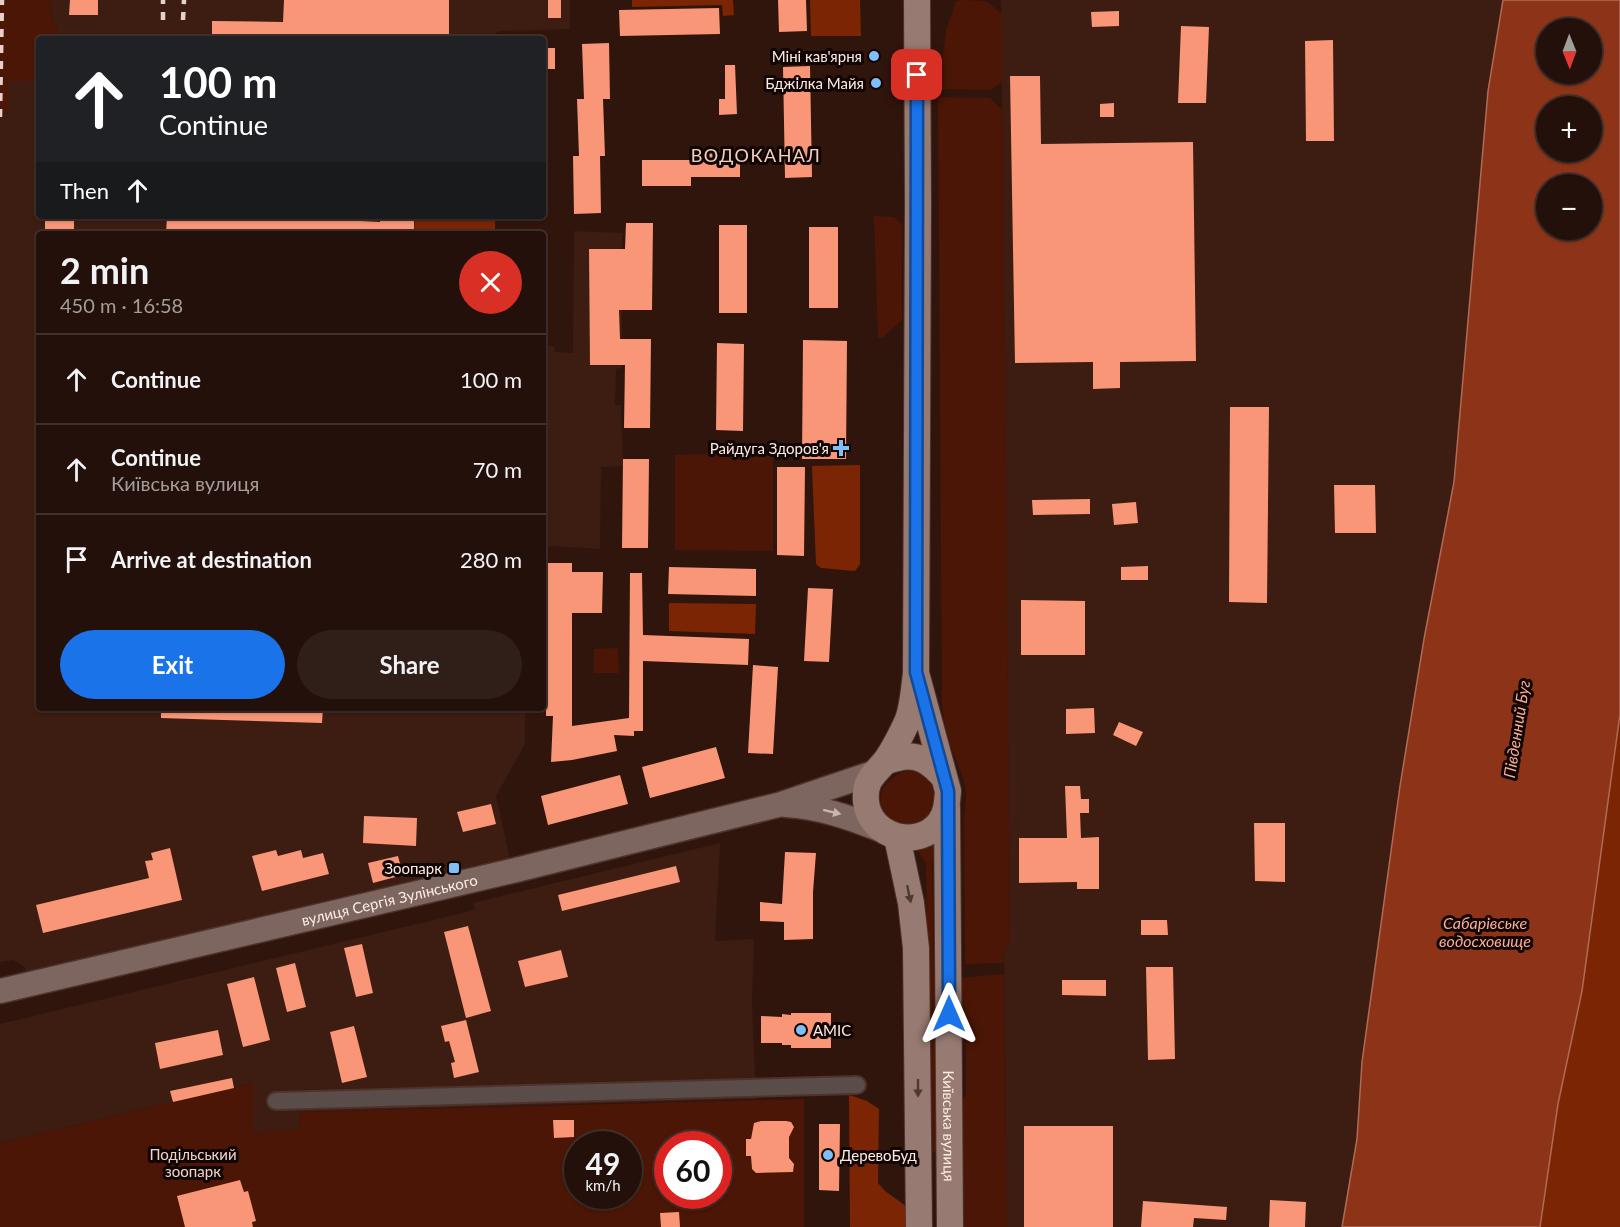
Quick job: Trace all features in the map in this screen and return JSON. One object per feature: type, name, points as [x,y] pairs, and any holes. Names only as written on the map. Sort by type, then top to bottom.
[{"type":"main road","points":[[916,0],[918,237],[916,672],[909,719],[898,742],[867,788],[866,804],[872,819],[890,834],[913,838],[928,832],[940,822],[947,808],[948,791],[916,672]]},
{"type":"main road","points":[[879,767],[900,756],[916,756],[931,763],[942,775]]},
{"type":"main road","name":"Київська вулиця","points":[[947,808],[950,1227]]},
{"type":"main road","name":"Київська вулиця","points":[[890,834],[911,903],[916,948],[919,1227]]},
{"type":"main road","points":[[918,1165],[949,1164]]},
{"type":"street","points":[[778,804],[879,767]]},
{"type":"street","points":[[778,804],[810,806],[839,813],[890,834]]},
{"type":"street","name":"вулиця Сергія Зулінського","points":[[0,991],[484,878],[778,804]]},
{"type":"street","points":[[276,1101],[857,1085]]},
{"type":"shaded area","points":[[50,0],[570,0],[570,29],[499,31],[493,36],[58,36],[57,27],[53,24]]},
{"type":"shaded area","points":[[632,0],[733,0],[734,15],[723,16],[722,5],[632,7]]},
{"type":"shaded area","points":[[810,0],[860,0],[861,36],[811,36]]},
{"type":"shaded area","points":[[1001,0],[1503,0],[1488,91],[1454,482],[1424,639],[1400,786],[1362,1062],[1357,1139],[1342,1227],[1007,1227],[1004,946],[1010,946]]},
{"type":"shaded area","points":[[8,81],[36,81],[36,219],[414,219],[414,231],[36,231],[36,711],[525,711],[525,744],[496,796],[510,859],[26,974],[25,967],[13,960],[0,962],[0,114],[8,113]]},
{"type":"shaded area","points":[[415,219],[495,219],[495,231],[414,231]]},
{"type":"shaded area","points":[[574,231],[622,233],[622,368],[616,369],[615,405],[621,405],[623,466],[601,467],[600,549],[551,546],[546,549],[546,346],[554,346],[555,352],[573,353]]},
{"type":"shaded area","points":[[860,465],[860,564],[855,571],[821,568],[816,564],[812,466]]},
{"type":"shaded area","points":[[669,603],[756,604],[755,634],[669,631]]},
{"type":"shaded area","points":[[1620,714],[1620,1227],[1540,1227],[1558,1104],[1582,991]]},
{"type":"shaded area","points":[[720,843],[715,941],[754,939],[752,1004],[756,1099],[303,1112],[299,1115],[300,1129],[266,1130],[266,1133],[252,1132],[253,1083],[0,1143],[0,1024],[475,910],[473,903]]},
{"type":"shaded area","points":[[849,1095],[867,1101],[879,1109],[878,1183],[910,1209],[910,1227],[850,1227]]},
{"type":"green space","points":[[0,0],[50,0],[53,24],[57,27],[58,36],[36,36],[36,81],[8,81],[8,113],[0,114]]},
{"type":"green space","points":[[956,1],[986,1],[1002,14],[1002,82],[991,90],[941,89],[939,85],[946,31]]},
{"type":"green space","points":[[938,97],[990,98],[1003,111],[1010,946],[1004,947],[1004,963],[965,964],[964,817],[966,796],[963,779],[947,735],[942,706]]},
{"type":"green space","points":[[874,216],[894,217],[902,225],[902,320],[882,338],[878,338]]},
{"type":"green space","points":[[722,450],[773,453],[773,551],[675,550],[675,455],[719,453]]},
{"type":"green space","points":[[618,648],[619,673],[594,673],[594,649]]},
{"type":"green space","points":[[915,769],[938,783],[932,825],[897,827],[888,819],[881,805],[883,789],[900,773]]},
{"type":"green space","points":[[934,841],[932,865],[937,1150],[932,1153],[930,1150],[926,864],[916,848]]},
{"type":"green space","points":[[1004,975],[1007,1227],[961,1227],[960,1103],[966,1095],[966,1031],[960,1022],[960,978]]},
{"type":"green space","name":"Подільський зоопарк","points":[[253,1083],[253,1132],[265,1133],[266,1130],[300,1129],[299,1115],[303,1112],[804,1099],[804,1227],[0,1227],[0,1143]]},
{"type":"water","name":"Сабарівське водосховище","points":[[1503,0],[1620,0],[1620,714],[1582,991],[1558,1104],[1540,1227],[1342,1227],[1357,1139],[1362,1062],[1400,786],[1424,639],[1454,482],[1488,91]]},
{"type":"building","points":[[70,0],[98,0],[98,15],[69,15]]},
{"type":"building","points":[[284,0],[449,0],[449,36],[212,36],[212,21],[283,22]]},
{"type":"building","points":[[548,0],[561,0],[561,18],[548,18]]},
{"type":"building","points":[[778,0],[806,0],[807,31],[779,32]]},
{"type":"building","points":[[719,8],[720,34],[620,36],[619,10]]},
{"type":"building","points":[[1119,11],[1119,26],[1092,27],[1091,12]]},
{"type":"building","points":[[1181,26],[1209,27],[1206,103],[1178,103]]},
{"type":"building","points":[[1333,40],[1334,141],[1306,141],[1305,41]]},
{"type":"building","points":[[609,43],[610,99],[603,99],[605,156],[600,156],[601,213],[574,214],[573,156],[579,156],[577,99],[584,99],[582,44]]},
{"type":"building","points":[[546,48],[555,48],[555,69],[546,69]]},
{"type":"building","points":[[725,65],[735,65],[737,114],[719,115],[719,99],[725,99]]},
{"type":"building","points":[[810,66],[812,177],[785,178],[783,67]]},
{"type":"building","points":[[1010,76],[1040,76],[1041,144],[1193,142],[1196,361],[1120,362],[1120,388],[1093,389],[1093,362],[1015,363]]},
{"type":"building","points":[[1114,103],[1114,117],[1100,117],[1100,104]]},
{"type":"building","points":[[692,151],[740,152],[740,177],[691,177],[691,186],[642,186],[642,160],[692,160]]},
{"type":"building","points":[[45,219],[74,219],[74,231],[45,231]]},
{"type":"building","points":[[167,219],[320,219],[380,222],[380,219],[414,219],[414,231],[166,231]]},
{"type":"building","points":[[626,223],[653,223],[652,310],[619,310],[620,339],[651,339],[650,428],[624,428],[625,365],[590,365],[589,249],[625,249]]},
{"type":"building","points":[[719,225],[747,225],[747,313],[719,313]]},
{"type":"building","points":[[809,227],[838,227],[838,308],[809,308]]},
{"type":"building","points":[[803,340],[847,341],[846,459],[802,459]]},
{"type":"building","points":[[717,343],[744,344],[743,431],[716,430]]},
{"type":"building","points":[[1230,407],[1269,407],[1267,603],[1229,602]]},
{"type":"building","points":[[623,459],[649,459],[648,548],[622,548]]},
{"type":"building","points":[[777,467],[805,467],[804,556],[777,555]]},
{"type":"building","points":[[1334,485],[1375,485],[1376,533],[1335,533]]},
{"type":"building","points":[[1090,499],[1090,514],[1033,515],[1032,500]]},
{"type":"building","points":[[1136,502],[1138,523],[1114,525],[1112,504]]},
{"type":"building","points":[[546,563],[572,563],[572,572],[603,572],[602,613],[572,613],[572,726],[629,718],[630,573],[642,573],[643,635],[749,639],[748,665],[643,661],[643,731],[634,731],[634,736],[614,735],[617,751],[551,762],[553,716],[546,716]]},
{"type":"building","points":[[1148,566],[1148,580],[1121,580],[1121,567]]},
{"type":"building","points":[[669,567],[756,569],[756,596],[668,594]]},
{"type":"building","points":[[808,588],[833,589],[829,662],[804,661]]},
{"type":"building","points":[[1021,600],[1085,601],[1085,655],[1021,655]]},
{"type":"building","points":[[753,665],[778,667],[773,754],[748,753]]},
{"type":"building","points":[[1094,708],[1095,733],[1066,734],[1066,709]]},
{"type":"building","points":[[161,711],[323,711],[322,723],[161,718]]},
{"type":"building","points":[[1119,722],[1143,732],[1136,746],[1113,735]]},
{"type":"building","points":[[716,747],[725,778],[650,798],[642,767]]},
{"type":"building","points":[[620,775],[628,804],[548,825],[541,796]]},
{"type":"building","points":[[1065,786],[1080,786],[1081,799],[1089,799],[1089,813],[1080,813],[1081,838],[1099,837],[1099,889],[1077,889],[1077,882],[1019,883],[1019,838],[1067,838]]},
{"type":"building","points":[[491,804],[496,824],[463,832],[457,812]]},
{"type":"building","points":[[364,816],[417,818],[416,846],[363,843]]},
{"type":"building","points":[[1254,823],[1285,823],[1285,882],[1255,881]]},
{"type":"building","points":[[170,848],[182,900],[43,933],[36,905],[149,878],[145,861],[153,860],[151,853]]},
{"type":"building","points":[[276,850],[278,856],[301,850],[303,858],[323,853],[329,874],[262,891],[252,856]]},
{"type":"building","points":[[785,852],[816,853],[813,939],[784,940],[784,922],[760,921],[760,902],[782,904]]},
{"type":"building","points":[[398,856],[403,875],[373,883],[368,863]]},
{"type":"building","points":[[676,866],[680,882],[562,911],[558,895]]},
{"type":"building","points":[[1141,920],[1167,920],[1168,935],[1141,935]]},
{"type":"building","points":[[468,926],[491,1011],[466,1018],[444,932]]},
{"type":"building","points":[[362,944],[373,993],[356,997],[344,948]]},
{"type":"building","points":[[561,950],[568,977],[525,987],[518,961]]},
{"type":"building","points":[[295,963],[306,1007],[287,1012],[276,968]]},
{"type":"building","points":[[1146,967],[1173,967],[1175,1059],[1148,1060]]},
{"type":"building","points":[[254,977],[270,1040],[243,1047],[227,984]]},
{"type":"building","points":[[1062,980],[1106,980],[1106,996],[1062,995]]},
{"type":"building","points":[[791,1013],[831,1013],[831,1048],[791,1048],[791,1045],[782,1045],[782,1043],[761,1043],[761,1016],[782,1017],[782,1014],[791,1015]]},
{"type":"building","points":[[466,1020],[479,1072],[454,1078],[451,1063],[455,1062],[449,1041],[445,1042],[441,1026]]},
{"type":"building","points":[[354,1026],[367,1077],[342,1083],[330,1032]]},
{"type":"building","points":[[218,1030],[223,1055],[160,1069],[155,1043]]},
{"type":"building","points":[[232,1078],[234,1088],[173,1102],[170,1091]]},
{"type":"building","points":[[553,1120],[574,1120],[574,1131],[564,1131],[564,1138],[554,1138]]},
{"type":"building","points":[[791,1122],[794,1127],[789,1137],[789,1158],[794,1164],[793,1172],[756,1173],[752,1169],[751,1156],[746,1156],[746,1139],[751,1139],[754,1123]]},
{"type":"building","points":[[819,1124],[840,1124],[839,1191],[819,1190]]},
{"type":"building","points":[[1024,1126],[1113,1126],[1113,1227],[1024,1227]]},
{"type":"building","points":[[240,1180],[244,1192],[248,1191],[256,1221],[252,1222],[253,1227],[185,1227],[177,1196]]},
{"type":"building","points":[[1270,1200],[1306,1202],[1305,1227],[1269,1227]]},
{"type":"building","points":[[1143,1201],[1227,1207],[1226,1220],[1194,1218],[1193,1227],[1141,1227]]},
{"type":"building","points":[[679,1212],[680,1227],[661,1227],[660,1213]]},
{"type":"railway","points":[[0,117],[2,0]]},
{"type":"railway","points":[[163,0],[163,20]]},
{"type":"railway","points":[[183,20],[184,0]]},
{"type":"place","name":"Міні кав'ярня","points":[[874,56]]},
{"type":"place","name":"Бджілка Майя","points":[[876,83]]},
{"type":"place","name":"Райдуга Здоров'я","points":[[841,448]]},
{"type":"place","name":"Зоопарк","points":[[454,868]]},
{"type":"place","name":"АМІС","points":[[801,1030]]},
{"type":"place","name":"ДеревоБуд","points":[[828,1155]]},
{"type":"district","name":"ВОДОКАНАЛ","points":[[756,155]]},
{"type":"route","points":[[917,75],[916,672],[948,791],[949,1014]]},
{"type":"water label","name":"Південний Буг","points":[[1516,729]]}]
